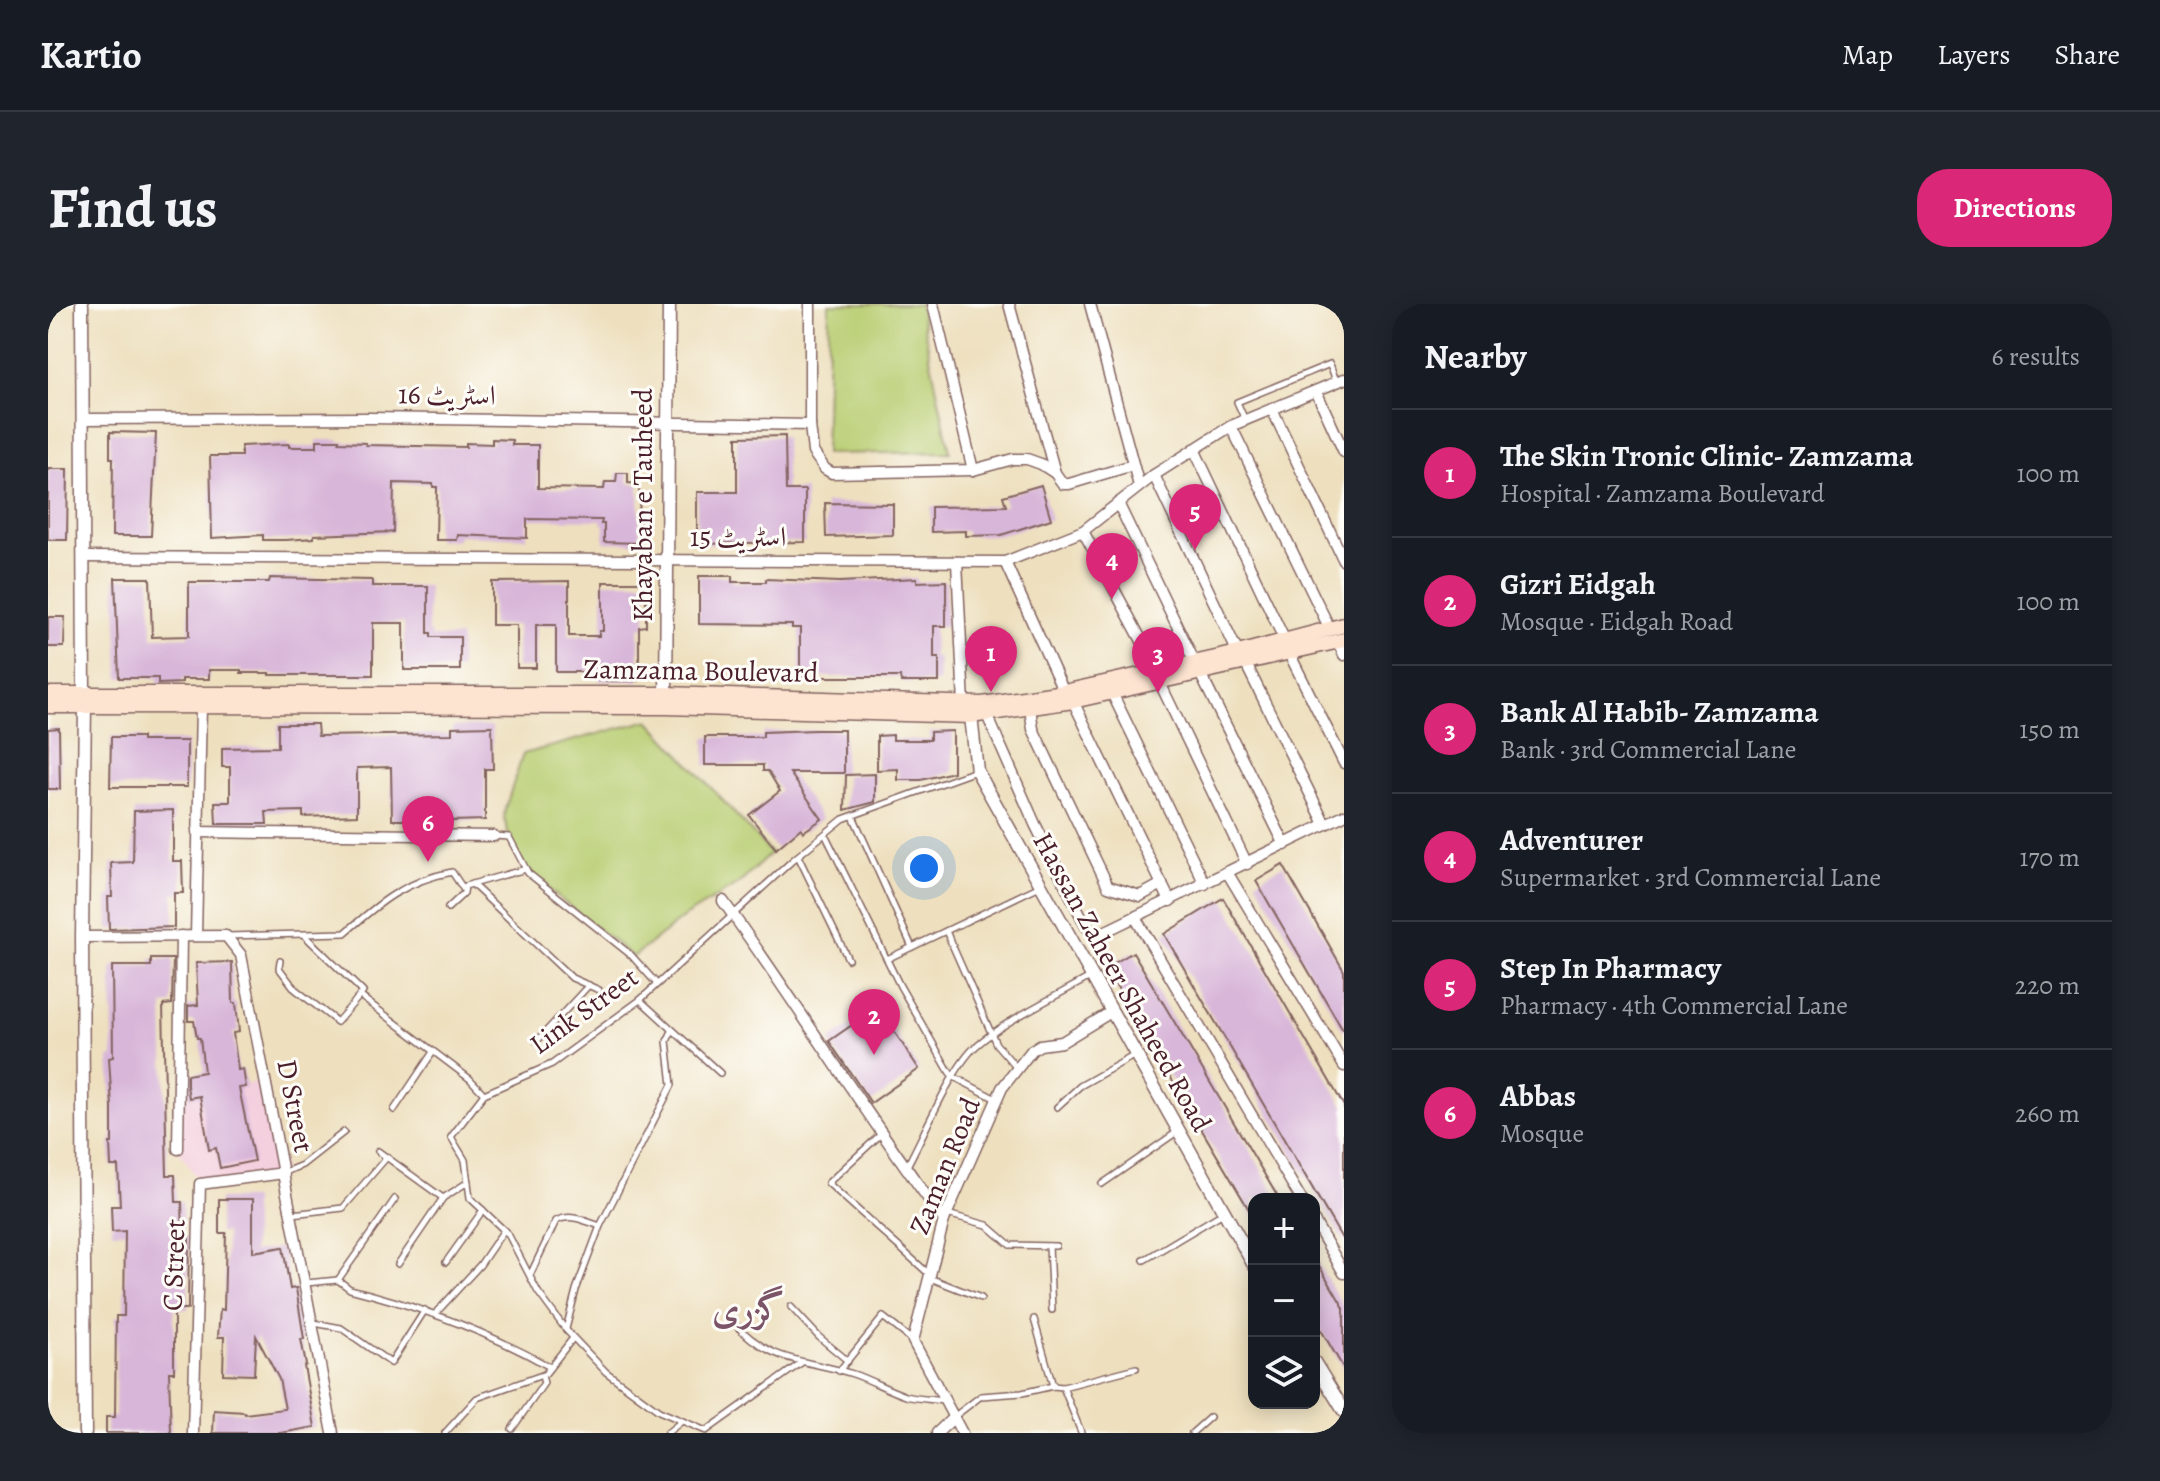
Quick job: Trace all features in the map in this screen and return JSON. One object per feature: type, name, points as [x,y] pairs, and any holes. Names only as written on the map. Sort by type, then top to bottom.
[{"type":"main road","name":"Zamzama Boulevard","points":[[968,711],[1069,696],[1340,638]]},
{"type":"main road","name":"Zamzama Boulevard","points":[[48,706],[84,700],[666,700],[968,711],[987,715],[1030,708],[1069,696],[1112,693],[1159,677]]},
{"type":"main road","name":"Zamzama Boulevard","points":[[48,694],[84,700],[201,707],[666,700]]},
{"type":"street","points":[[82,304],[85,1433]]},
{"type":"street","name":"Khayaban e Tauheed","points":[[666,700],[669,304]]},
{"type":"street","points":[[810,304],[810,425],[813,452],[825,469],[832,473],[973,470],[1013,459],[1027,459],[1055,473]]},
{"type":"street","points":[[933,304],[973,470]]},
{"type":"street","points":[[1009,304],[1055,473],[1063,484],[1133,465]]},
{"type":"street","points":[[1090,304],[1139,486]]},
{"type":"street","name":"اسٹریٹ 15","points":[[83,557],[1005,562],[1083,531],[1154,475],[1231,426],[1340,380]]},
{"type":"street","points":[[1316,391],[1344,452]]},
{"type":"street","points":[[1272,409],[1344,561]]},
{"type":"street","name":"اسٹریٹ 16","points":[[83,419],[370,418],[810,425]]},
{"type":"street","points":[[1231,426],[1340,638]]},
{"type":"street","points":[[1194,449],[1344,763]]},
{"type":"street","points":[[1154,475],[1325,824]]},
{"type":"street","points":[[1118,503],[1285,845]]},
{"type":"street","points":[[1083,531],[1159,677],[1247,864]]},
{"type":"street","points":[[957,562],[968,711]]},
{"type":"street","points":[[1005,562],[1170,901]]},
{"type":"street","points":[[1112,693],[1205,884]]},
{"type":"street","points":[[196,936],[201,707]]},
{"type":"street","points":[[1030,708],[1033,729],[1108,886],[1140,896],[1162,884]]},
{"type":"street","name":"Hassan Zaheer Shaheed Road","points":[[968,711],[977,771],[1248,1255]]},
{"type":"street","points":[[987,715],[1035,824],[1089,931],[1098,934],[1344,815]]},
{"type":"street","points":[[197,832],[494,836]]},
{"type":"street","points":[[1227,872],[1344,1066]]},
{"type":"street","points":[[723,901],[880,1135],[945,1217]]},
{"type":"street","points":[[1135,917],[1297,1193]]},
{"type":"street","points":[[178,1149],[181,936]]},
{"type":"street","points":[[82,937],[226,936]]},
{"type":"street","name":"D Street","points":[[226,936],[241,955],[333,1433]]},
{"type":"street","name":"Zaman Road","points":[[913,1341],[945,1217],[997,1099],[1032,1050],[1040,1045],[1062,1042],[1111,1012]]},
{"type":"street","name":"C Street","points":[[193,1433],[200,1184],[284,1173]]},
{"type":"street","points":[[1320,1231],[1343,1268]]},
{"type":"street","points":[[913,1341],[962,1433]]},
{"type":"street","points":[[1320,1372],[1344,1411]]},
{"type":"street","points":[[937,1433],[954,1417]]},
{"type":"lane","points":[[1245,420],[1237,402],[1330,364],[1340,380]]},
{"type":"lane","name":"Link Street","points":[[801,1363],[707,1432],[659,1411],[606,1372],[566,1330],[538,1292],[504,1230],[470,1198],[465,1160],[451,1137],[484,1094],[552,1064],[640,1000],[843,819],[977,771]]},
{"type":"lane","points":[[853,816],[912,947]]},
{"type":"lane","points":[[825,834],[900,986],[954,1077],[997,1099]]},
{"type":"lane","points":[[494,836],[509,837],[526,869],[631,955],[657,985]]},
{"type":"lane","points":[[798,856],[848,959]]},
{"type":"lane","points":[[448,908],[465,886],[526,869]]},
{"type":"lane","points":[[226,936],[345,933],[381,902],[425,877],[452,872],[464,890]]},
{"type":"lane","points":[[472,884],[572,978],[599,990]]},
{"type":"lane","points":[[887,959],[1041,886]]},
{"type":"lane","points":[[946,931],[996,1044],[1017,1068]]},
{"type":"lane","points":[[280,961],[279,968],[295,989],[337,1022],[360,996],[363,992],[303,934]]},
{"type":"lane","points":[[906,1169],[954,1077],[972,1050],[1091,976]]},
{"type":"lane","points":[[537,1041],[589,985]]},
{"type":"lane","points":[[360,996],[484,1094]]},
{"type":"lane","points":[[640,1000],[720,1073]]},
{"type":"lane","points":[[566,1330],[576,1290],[600,1226],[672,1085],[667,1041],[672,1031]]},
{"type":"lane","points":[[394,1110],[433,1052]]},
{"type":"lane","points":[[1057,1107],[1080,1086],[1135,1055]]},
{"type":"lane","points":[[1102,1184],[1178,1131]]},
{"type":"lane","points":[[284,1173],[302,1165],[344,1132]]},
{"type":"lane","points":[[880,1135],[828,1183],[929,1276],[981,1298]]},
{"type":"lane","points":[[378,1151],[443,1198]]},
{"type":"lane","points":[[292,1214],[343,1208],[387,1157]]},
{"type":"lane","points":[[398,1264],[443,1198],[468,1182]]},
{"type":"lane","points":[[338,1280],[395,1199]]},
{"type":"lane","points":[[446,1262],[483,1210]]},
{"type":"lane","points":[[1144,1260],[1223,1213]]},
{"type":"lane","points":[[530,1275],[556,1221],[564,1216],[575,1217],[600,1226]]},
{"type":"lane","points":[[945,1217],[987,1225],[1010,1245],[1053,1246],[1052,1310]]},
{"type":"lane","points":[[436,1313],[480,1265],[504,1230]]},
{"type":"lane","points":[[306,1283],[338,1280],[350,1289],[436,1313],[511,1345],[550,1367]]},
{"type":"lane","points":[[791,1307],[819,1337],[848,1361]]},
{"type":"lane","points":[[314,1323],[341,1328],[391,1363],[425,1310]]},
{"type":"lane","points":[[839,1371],[883,1317],[913,1341]]},
{"type":"lane","points":[[1034,1319],[1053,1386]]},
{"type":"lane","points":[[731,1320],[762,1348],[801,1363],[853,1374],[908,1396],[943,1401]]},
{"type":"lane","points":[[445,1433],[477,1398],[542,1376],[573,1338]]},
{"type":"lane","points":[[954,1417],[981,1396],[1063,1387],[1136,1368]]},
{"type":"lane","points":[[512,1429],[544,1383],[542,1376]]},
{"type":"lane","points":[[1063,1387],[1081,1432]]},
{"type":"lane","points":[[1192,1433],[1210,1417]]},
{"type":"lane","points":[[667,1433],[683,1421]]},
{"type":"shaded area","points":[[266,1080],[284,1173],[200,1184],[178,1149],[178,1100]]},
{"type":"green space","points":[[829,304],[919,304],[950,452],[825,454]]},
{"type":"green space","points":[[649,720],[771,853],[740,883],[684,917],[633,957],[528,873],[511,843],[504,818],[523,754]]},
{"type":"building","points":[[110,432],[156,433],[151,536],[112,536],[113,458],[110,458]]},
{"type":"building","points":[[785,436],[786,490],[805,490],[805,542],[697,544],[697,492],[737,492],[737,437]]},
{"type":"building","points":[[492,439],[512,440],[512,445],[538,445],[538,488],[604,489],[605,482],[616,482],[617,473],[628,473],[628,483],[639,484],[640,543],[604,542],[602,520],[527,519],[527,538],[458,535],[457,540],[436,540],[437,487],[433,484],[394,483],[393,532],[314,535],[314,538],[286,540],[263,540],[263,535],[212,538],[210,456],[241,456],[241,446],[289,444],[289,447],[317,447],[317,440],[366,445],[466,447],[466,443],[492,444]]},
{"type":"building","points":[[48,469],[68,469],[67,540],[48,540]]},
{"type":"building","points":[[1041,485],[1051,519],[1001,535],[966,536],[966,531],[931,532],[931,507],[1006,506],[1003,496]]},
{"type":"building","points":[[825,503],[893,504],[893,535],[826,537]]},
{"type":"building","points":[[699,576],[732,576],[732,582],[917,578],[917,582],[946,581],[946,626],[934,626],[934,658],[939,658],[939,682],[901,682],[900,677],[800,677],[800,628],[792,628],[792,625],[699,624]]},
{"type":"building","points":[[115,578],[150,578],[152,637],[189,636],[189,582],[269,582],[270,578],[372,580],[372,586],[428,586],[428,633],[431,637],[460,637],[460,670],[404,670],[404,623],[373,623],[373,675],[270,675],[241,673],[241,670],[209,670],[209,679],[182,679],[182,683],[158,684],[158,678],[119,678]]},
{"type":"building","points":[[569,581],[569,636],[599,636],[599,631],[603,631],[603,582],[646,582],[646,626],[639,627],[639,681],[599,681],[599,672],[556,672],[556,625],[536,625],[536,668],[517,668],[517,625],[492,625],[492,582]]},
{"type":"building","points":[[48,617],[65,617],[64,647],[48,647]]},
{"type":"building","points":[[278,724],[317,724],[318,736],[452,734],[452,727],[492,726],[493,769],[485,769],[485,820],[450,821],[450,815],[392,820],[391,767],[357,768],[357,815],[303,817],[303,811],[266,812],[267,824],[216,824],[215,802],[230,802],[230,767],[222,767],[222,748],[278,747]]},
{"type":"building","points":[[59,728],[60,789],[48,789],[48,729]]},
{"type":"building","points":[[844,730],[844,773],[790,773],[822,819],[803,832],[801,828],[776,849],[749,815],[780,791],[768,771],[763,771],[763,765],[705,765],[705,737],[763,737],[763,732]]},
{"type":"building","points":[[953,731],[953,772],[921,780],[898,780],[898,769],[877,770],[877,736],[893,735],[893,740],[930,740],[930,732]]},
{"type":"building","points":[[111,737],[187,741],[187,787],[110,787]]},
{"type":"building","points":[[875,774],[875,802],[845,810],[846,775]]},
{"type":"building","points":[[173,810],[173,861],[182,861],[183,893],[174,893],[174,927],[109,929],[111,863],[133,862],[134,811]]},
{"type":"building","points":[[1283,865],[1344,971],[1344,1032],[1256,881]]},
{"type":"building","points":[[1223,898],[1344,1106],[1344,1242],[1320,1201],[1320,1193],[1315,1193],[1164,934]]},
{"type":"building","points":[[1133,952],[1275,1193],[1248,1193],[1248,1208],[1106,968]]},
{"type":"building","points":[[151,959],[173,959],[172,1004],[163,1005],[167,1175],[175,1175],[176,1202],[182,1202],[183,1237],[189,1237],[188,1309],[174,1309],[174,1372],[169,1372],[171,1433],[106,1433],[106,1417],[115,1417],[116,1316],[124,1316],[125,1231],[112,1232],[111,1206],[120,1206],[118,1166],[111,1166],[110,1143],[112,966],[151,966]]},
{"type":"building","points":[[232,962],[233,1003],[236,1003],[239,1032],[233,1033],[238,1070],[243,1069],[246,1087],[239,1088],[254,1161],[220,1168],[216,1148],[209,1150],[200,1096],[189,1098],[187,1075],[204,1072],[200,1038],[197,1038],[194,1021],[188,1021],[188,1006],[198,1005],[196,963]]},
{"type":"building","points":[[878,1007],[919,1069],[871,1103],[829,1041]]},
{"type":"building","points":[[219,1199],[253,1199],[253,1252],[283,1247],[290,1289],[296,1288],[304,1339],[301,1339],[304,1366],[315,1427],[281,1433],[213,1433],[214,1410],[245,1414],[285,1409],[279,1379],[256,1336],[254,1375],[223,1374],[224,1337],[218,1337],[220,1309],[224,1310],[226,1233],[219,1233]]},
{"type":"building","points":[[1320,1267],[1344,1308],[1344,1369],[1320,1328]]},
{"type":"place","name":"Step In Pharmacy","points":[[1195,550]]},
{"type":"place","name":"Adventurer","points":[[1112,599]]},
{"type":"place","name":"The Skin Tronic Clinic- Zamzama","points":[[991,692]]},
{"type":"place","name":"Bank Al Habib- Zamzama","points":[[1158,693]]},
{"type":"place","name":"Abbas","points":[[428,862]]},
{"type":"place","name":"Gizri Eidgah","points":[[874,1055]]},
{"type":"district","name":"گزری","points":[[748,1308]]}]
